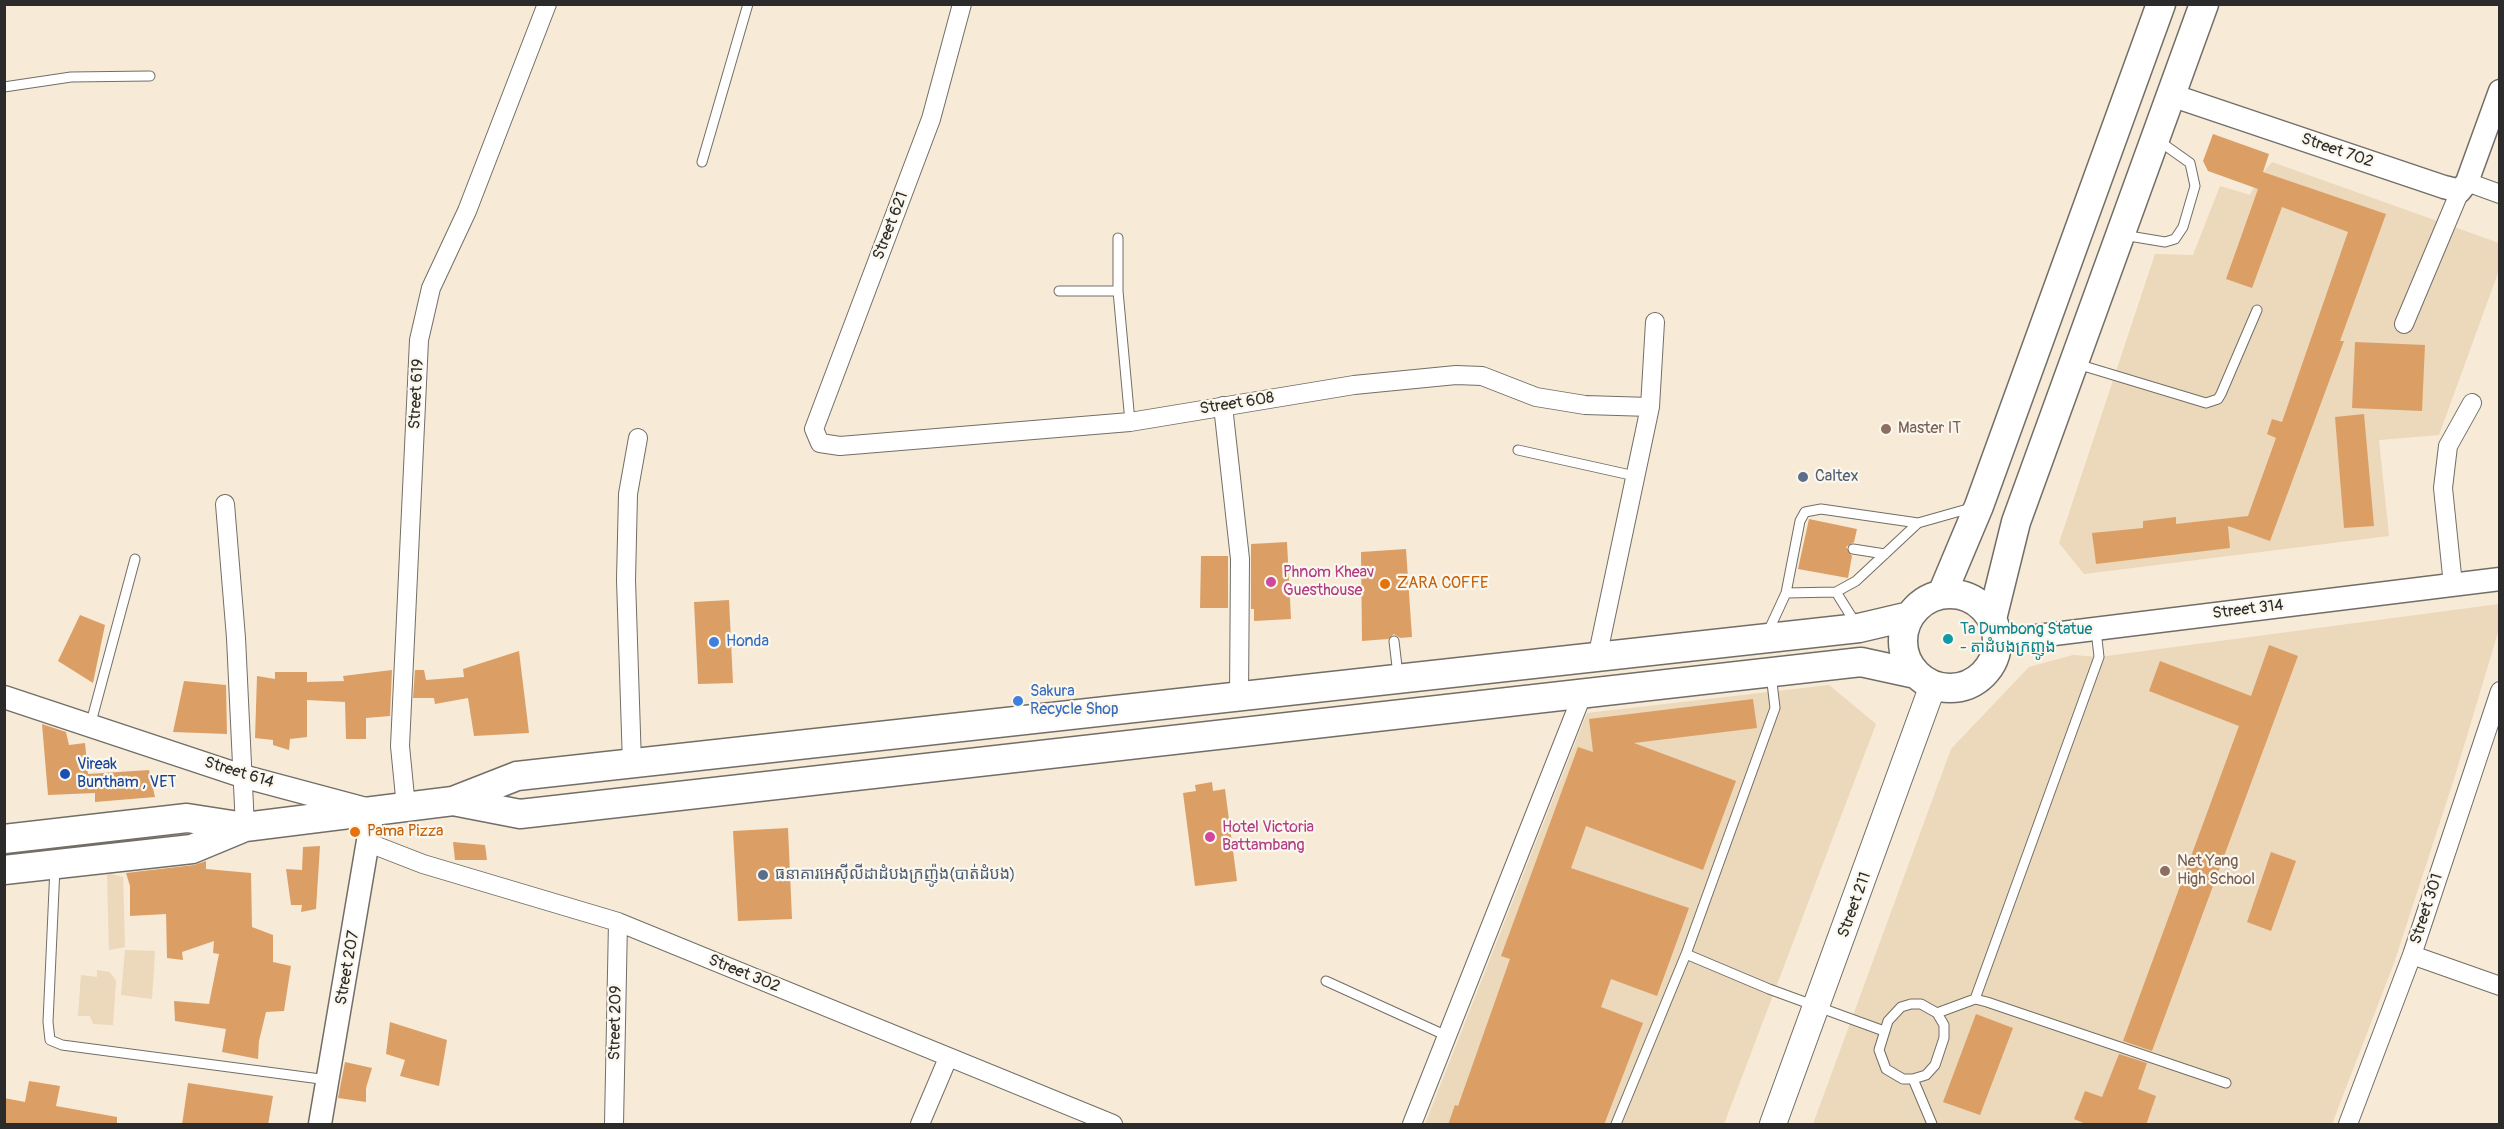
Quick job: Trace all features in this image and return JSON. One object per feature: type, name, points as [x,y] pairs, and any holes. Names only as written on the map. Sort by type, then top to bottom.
[{"type":"main road","points":[[1942,594],[1979,506],[2161,4]]},
{"type":"main road","points":[[453,801],[520,814],[1861,662],[1925,679],[1946,688],[1971,683],[1990,666],[2016,522],[2204,4]]},
{"type":"main road","points":[[1925,679],[1909,664],[1904,646],[1905,627],[1919,605],[1942,594],[1966,596],[1986,610],[1995,630]]},
{"type":"main road","points":[[4,870],[192,849],[245,827],[453,801],[517,776],[1765,639],[1859,628],[1910,616]]},
{"type":"main road","name":"Street 211","points":[[1773,1125],[1819,1006],[1925,679]]},
{"type":"main road","points":[[4,839],[187,818],[245,827]]},
{"type":"street","name":"Street 619","points":[[406,807],[400,746],[419,340],[431,288],[467,211],[547,4]]},
{"type":"street","name":"Street 621","points":[[820,443],[814,429],[932,119],[962,4]]},
{"type":"street","points":[[2404,324],[2464,186],[2499,92]]},
{"type":"street","name":"Street 702","points":[[2171,96],[2444,188],[2464,186],[2499,194]]},
{"type":"street","points":[[1597,658],[1650,407],[1654,322]]},
{"type":"street","name":"Street 608","points":[[820,443],[840,447],[1130,422],[1354,385],[1456,375],[1482,376],[1536,397],[1586,405],[1650,407]]},
{"type":"street","points":[[2453,585],[2443,488],[2448,446],[2472,403]]},
{"type":"street","points":[[1223,406],[1239,559],[1239,698]]},
{"type":"street","points":[[632,764],[626,580],[627,494],[638,438]]},
{"type":"street","points":[[225,504],[236,638],[245,827]]},
{"type":"street","name":"Street 314","points":[[1995,630],[2096,629],[2499,579]]},
{"type":"street","name":"Street 301","points":[[2348,1125],[2412,955],[2499,691]]},
{"type":"street","points":[[1412,1125],[1583,693]]},
{"type":"street","name":"Street 614","points":[[4,697],[242,776],[373,811]]},
{"type":"street","name":"Street 207","points":[[320,1125],[373,811]]},
{"type":"street","name":"Street 302","points":[[369,843],[423,864],[618,922],[1113,1125]]},
{"type":"street","name":"Street 209","points":[[614,1125],[618,922]]},
{"type":"street","points":[[2412,955],[2499,986]]},
{"type":"street","points":[[920,1125],[948,1058]]},
{"type":"lane","points":[[702,162],[748,4]]},
{"type":"lane","points":[[4,87],[71,77],[150,76]]},
{"type":"lane","points":[[2121,234],[2164,242],[2175,239],[2183,227],[2195,186],[2190,163],[2156,138]]},
{"type":"lane","points":[[1118,238],[1118,291],[1130,422]]},
{"type":"lane","points":[[1059,291],[1118,291]]},
{"type":"lane","points":[[2074,363],[2206,403],[2218,399],[2222,394],[2257,310]]},
{"type":"lane","points":[[1518,450],[1635,476]]},
{"type":"lane","points":[[1765,639],[1786,593],[1800,542],[1800,521],[1805,512],[1821,509],[1918,523],[1979,506]]},
{"type":"lane","points":[[1786,593],[1836,592],[1856,581],[1918,523]]},
{"type":"lane","points":[[1853,549],[1885,554]]},
{"type":"lane","points":[[90,726],[135,559]]},
{"type":"lane","points":[[1836,592],[1859,628]]},
{"type":"lane","points":[[1975,999],[2099,657],[2096,629]]},
{"type":"lane","points":[[1394,641],[1398,681]]},
{"type":"lane","points":[[1616,1125],[1686,954],[1775,708],[1771,672]]},
{"type":"lane","points":[[55,864],[48,1022],[50,1040],[62,1046],[328,1080]]},
{"type":"lane","points":[[1686,954],[1769,989],[1884,1031]]},
{"type":"lane","points":[[1326,981],[1447,1036]]},
{"type":"lane","points":[[1937,1013],[1975,999],[2226,1083]]},
{"type":"lane","points":[[1911,1004],[1920,1004],[1937,1013],[1944,1025],[1940,1053],[1935,1065],[1926,1075],[1913,1079],[1894,1076],[1886,1069],[1879,1050],[1884,1031],[1893,1013],[1911,1004]]},
{"type":"lane","points":[[1913,1079],[1935,1123]]},
{"type":"shaded area","points":[[2272,162],[2499,243],[2499,270],[2439,435],[2379,440],[2389,536],[2084,574],[2059,543],[2155,254],[2193,255],[2220,186],[2250,195],[2259,177]]},
{"type":"shaded area","name":"Net Yang High School","points":[[2499,604],[2499,629],[2454,779],[2394,963],[2332,1124],[1813,1124],[1951,749],[2029,667],[2073,655],[2099,657]]},
{"type":"shaded area","points":[[1829,685],[1876,724],[1724,1124],[1425,1124],[1587,713]]},
{"type":"shaded area","points":[[107,873],[123,877],[125,947],[109,950]]},
{"type":"shaded area","points":[[125,950],[155,951],[152,999],[121,995]]},
{"type":"shaded area","points":[[97,970],[110,972],[116,981],[113,1025],[93,1024],[90,1016],[78,1016],[81,975],[97,977]]},
{"type":"building","points":[[2213,134],[2269,154],[2263,172],[2386,214],[2340,341],[2344,341],[2270,541],[2228,526],[2230,548],[2096,564],[2092,533],[2143,528],[2143,521],[2176,517],[2176,524],[2248,516],[2276,438],[2267,434],[2272,419],[2282,422],[2348,232],[2282,207],[2252,288],[2226,279],[2258,189],[2208,171],[2203,161]]},
{"type":"building","points":[[2355,342],[2425,345],[2422,411],[2352,408]]},
{"type":"building","points":[[2364,414],[2374,526],[2344,528],[2335,417]]},
{"type":"building","points":[[1809,519],[1857,529],[1854,542],[1846,547],[1852,556],[1848,578],[1798,569]]},
{"type":"building","name":"Phnom Kheav Guesthouse","points":[[1287,542],[1291,619],[1254,621],[1254,609],[1251,609],[1251,544]]},
{"type":"building","name":"ZARA COFFE","points":[[1406,549],[1412,637],[1400,638],[1394,634],[1388,639],[1362,641],[1361,552]]},
{"type":"building","points":[[1201,556],[1228,556],[1228,608],[1200,608]]},
{"type":"building","name":"Honda","points":[[729,600],[733,683],[698,684],[694,602]]},
{"type":"building","points":[[80,615],[105,625],[93,683],[58,661]]},
{"type":"building","points":[[2269,645],[2298,656],[2152,1051],[2123,1041],[2239,726],[2149,691],[2160,661],[2251,696]]},
{"type":"building","points":[[519,651],[529,733],[474,736],[468,698],[435,704],[434,698],[413,698],[415,670],[424,670],[426,680],[464,677],[463,669]]},
{"type":"building","points":[[392,670],[390,716],[366,718],[366,739],[346,739],[345,702],[307,700],[307,737],[290,739],[289,750],[273,745],[273,740],[255,738],[257,676],[275,679],[275,672],[307,672],[307,682],[344,681],[343,676]]},
{"type":"building","points":[[184,681],[226,685],[227,734],[173,732]]},
{"type":"building","points":[[1753,699],[1757,728],[1634,743],[1736,781],[1703,870],[1586,826],[1571,868],[1689,908],[1657,996],[1611,979],[1601,1007],[1643,1023],[1604,1125],[1448,1125],[1455,1105],[1458,1106],[1510,959],[1501,956],[1578,747],[1593,752],[1589,719]]},
{"type":"building","points":[[42,724],[66,732],[69,745],[85,743],[88,774],[149,770],[155,797],[95,802],[95,793],[48,795]]},
{"type":"building","name":"Hotel Victoria Battambang","points":[[1212,782],[1213,791],[1225,789],[1237,881],[1195,886],[1183,793],[1196,791],[1195,785]]},
{"type":"building","name":"ធនាគារអេស៊ីលីដាដំបងក្រញ៉ូង(បាត់ដំបង)","points":[[788,828],[792,919],[738,921],[733,831]]},
{"type":"building","points":[[453,842],[485,845],[487,860],[455,860]]},
{"type":"building","points":[[320,846],[316,909],[301,912],[302,905],[291,905],[286,869],[302,870],[303,847]]},
{"type":"building","points":[[2271,852],[2296,861],[2271,931],[2247,922]]},
{"type":"building","points":[[206,861],[206,869],[251,873],[252,927],[273,935],[273,962],[291,966],[284,1011],[266,1012],[259,1041],[258,1059],[222,1052],[226,1029],[175,1021],[174,1001],[209,1004],[219,954],[213,953],[214,941],[182,952],[183,960],[167,958],[166,914],[130,916],[130,886],[126,873],[194,865]]},
{"type":"building","points":[[1976,1014],[2013,1028],[1980,1115],[1943,1102]]},
{"type":"building","points":[[390,1022],[447,1040],[439,1086],[400,1076],[405,1060],[386,1054]]},
{"type":"building","points":[[2119,1054],[2147,1063],[2138,1089],[2156,1096],[2146,1125],[2088,1125],[2074,1119],[2085,1091],[2102,1097]]},
{"type":"building","points":[[345,1062],[372,1068],[366,1088],[366,1102],[338,1098]]},
{"type":"building","points":[[29,1081],[60,1086],[56,1106],[117,1117],[117,1125],[4,1125],[4,1098],[25,1102]]},
{"type":"building","points":[[188,1083],[273,1096],[268,1125],[182,1125]]},
{"type":"place","name":"Master IT","points":[[1886,429]]},
{"type":"place","name":"Caltex","points":[[1803,477]]},
{"type":"place","name":"Phnom Kheav Guesthouse","points":[[1271,582]]},
{"type":"place","name":"ZARA COFFE","points":[[1385,584]]},
{"type":"place","name":"Ta Dumbong Statue - តាដំបងក្រញូង","points":[[1948,639]]},
{"type":"place","name":"Honda","points":[[714,642]]},
{"type":"place","name":"Sakura Recycle Shop","points":[[1018,701]]},
{"type":"place","name":"Vireak Buntham , VET","points":[[65,774]]},
{"type":"place","name":"Pama Pizza","points":[[355,832]]},
{"type":"place","name":"Hotel Victoria Battambang","points":[[1210,837]]},
{"type":"place","name":"Net Yang High School","points":[[2165,871]]},
{"type":"place","name":"ធនាគារអេស៊ីលីដាដំបងក្រញ៉ូង(បាត់ដំបង)","points":[[763,875]]}]
